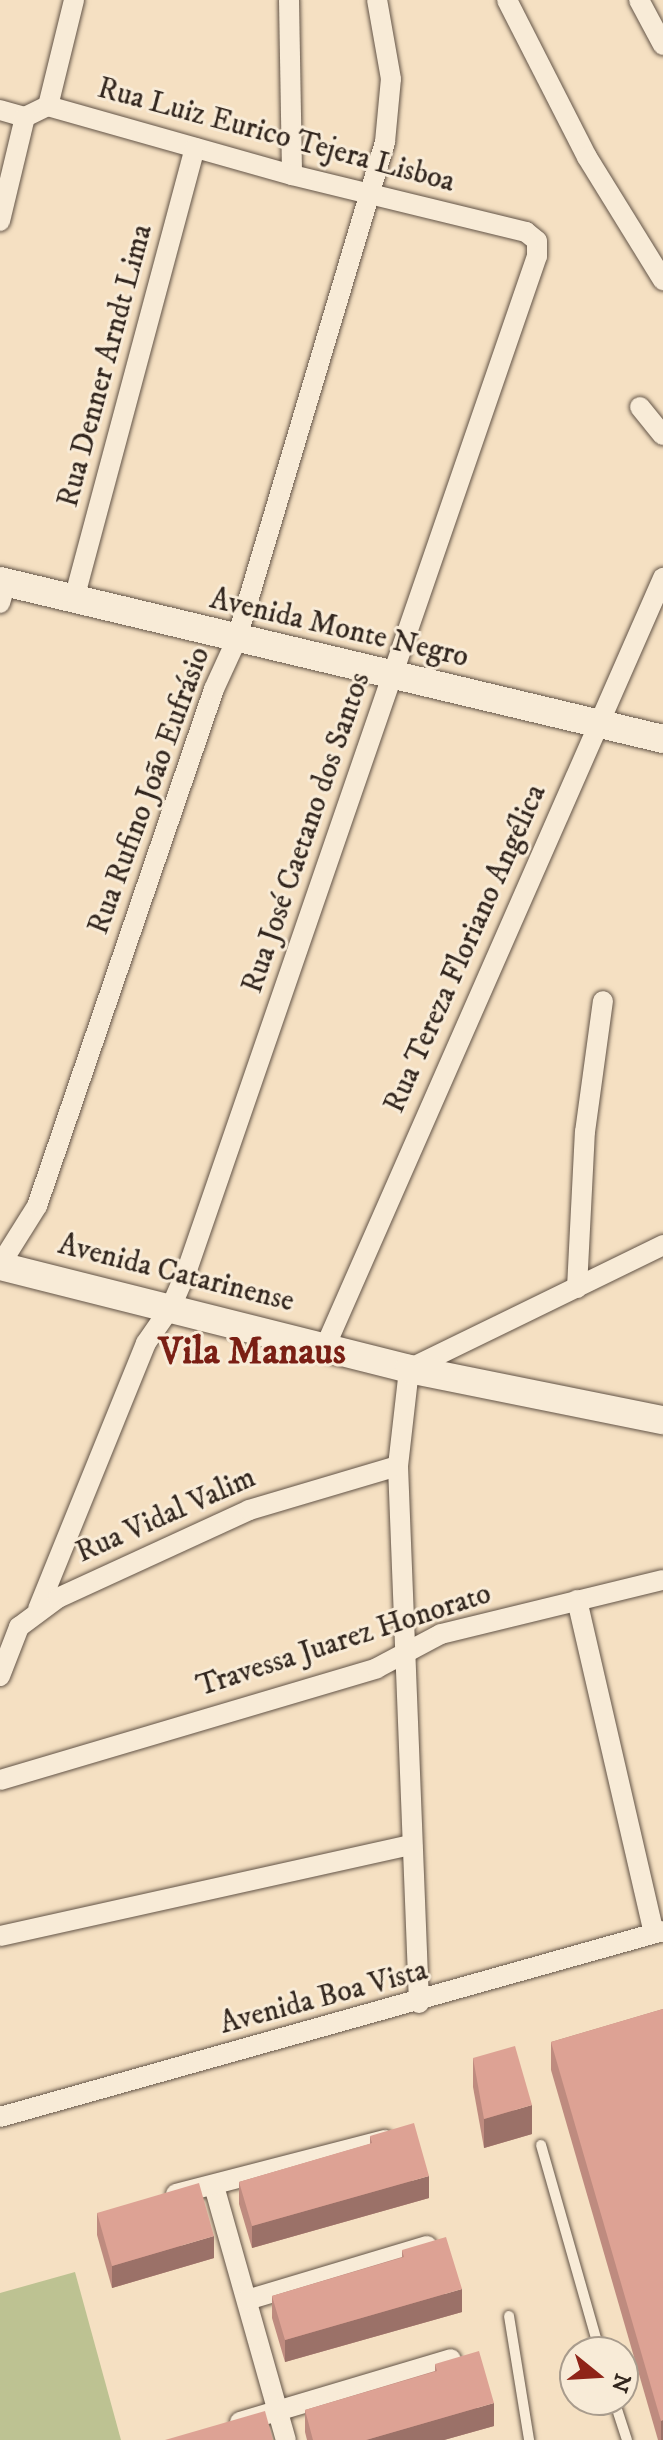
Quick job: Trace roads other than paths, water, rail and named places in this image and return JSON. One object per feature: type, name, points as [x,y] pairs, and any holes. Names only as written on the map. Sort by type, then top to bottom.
[{"type":"street","points":[[0,110],[25,117],[48,106],[74,0]]},
{"type":"street","points":[[289,0],[292,175]]},
{"type":"street","name":"Rua Rufino João Eufrásio","points":[[0,1266],[37,1206],[214,689],[236,641],[369,194],[392,100],[390,55],[377,0]]},
{"type":"street","points":[[507,0],[587,157],[663,280]]},
{"type":"street","points":[[639,0],[663,45]]},
{"type":"street","name":"Rua Luiz Eurico Tejera Lisboa","points":[[48,106],[292,175],[526,232],[537,241]]},
{"type":"street","points":[[0,221],[25,117]]},
{"type":"street","name":"Rua Denner Arndt Lima","points":[[74,599],[195,148]]},
{"type":"street","name":"Rua José Caetano dos Santos","points":[[38,1609],[146,1343],[171,1307],[393,677],[537,256],[537,241]]},
{"type":"street","points":[[640,407],[663,435]]},
{"type":"street","name":"Rua Tereza Floriano Angélica","points":[[326,1345],[663,578]]},
{"type":"street","name":"Avenida Monte Negro","points":[[2,589],[74,599],[236,641],[663,739]]},
{"type":"street","points":[[577,1288],[585,1132],[603,1001]]},
{"type":"street","points":[[419,2003],[398,1466],[409,1369],[663,1245]]},
{"type":"street","name":"Avenida Catarinense","points":[[0,1266],[326,1345],[409,1369],[663,1420]]},
{"type":"street","name":"Rua Vidal Valim","points":[[0,1676],[11,1639],[38,1609],[249,1510],[398,1466]]},
{"type":"street","name":"Travessa Juarez Honorato","points":[[0,1780],[377,1668],[441,1634],[663,1580]]},
{"type":"street","points":[[577,1600],[658,1932]]},
{"type":"street","points":[[0,1936],[412,1845]]},
{"type":"street","name":"Avenida Boa Vista","points":[[0,2117],[419,2003],[658,1932]]},
{"type":"street","points":[[157,2199],[385,2140]]},
{"type":"street","points":[[214,2186],[286,2440]]},
{"type":"street","points":[[247,2300],[427,2246]]},
{"type":"street","points":[[222,2427],[451,2359]]},
{"type":"lane","points":[[541,2145],[595,2336]]},
{"type":"lane","points":[[509,2316],[529,2440]]},
{"type":"lane","points":[[619,2416],[627,2440]]},
{"type":"district","name":"Vila Manaus","points":[[252,1353]]}]
